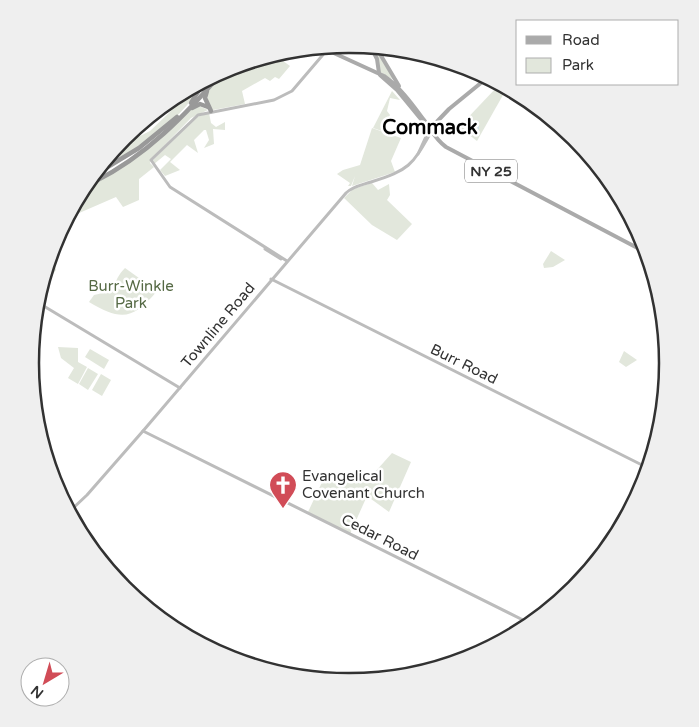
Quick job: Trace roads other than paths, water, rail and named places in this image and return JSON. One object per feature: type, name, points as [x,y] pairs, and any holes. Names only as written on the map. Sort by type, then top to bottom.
[{"type":"highway","points":[[100,179],[144,152],[211,85]]},
{"type":"highway","points":[[111,164],[157,135],[190,107],[206,88]]},
{"type":"highway","points":[[209,88],[205,98],[210,111]]},
{"type":"highway","points":[[190,107],[198,92]]},
{"type":"highway","points":[[190,107],[203,104],[210,111]]},
{"type":"main road","name":"NY 25","points":[[335,53],[392,81],[441,144],[638,248]]},
{"type":"main road","points":[[374,53],[379,73]]},
{"type":"main road","points":[[379,54],[404,94]]},
{"type":"main road","points":[[372,70],[378,65]]},
{"type":"main road","name":"NY 25","points":[[379,73],[410,104]]},
{"type":"main road","points":[[430,131],[454,106],[482,82]]},
{"type":"street","points":[[287,261],[170,187],[152,164],[152,159],[193,118],[210,111],[268,101],[292,91],[322,54]]},
{"type":"street","name":"Townline Road","points":[[74,507],[143,431],[271,279],[350,189],[395,174],[408,167],[418,155],[430,131]]},
{"type":"street","name":"Burr Road","points":[[271,279],[643,466]]},
{"type":"street","points":[[44,306],[180,388]]},
{"type":"street","name":"Cedar Road","points":[[143,431],[524,621]]},
{"type":"place","name":"Evangelical Covenant Church","points":[[283,509]]},
{"type":"district","name":"Commack","points":[[430,127]]},
{"type":"park label","name":"Burr-Winkle Park","points":[[131,294]]}]
